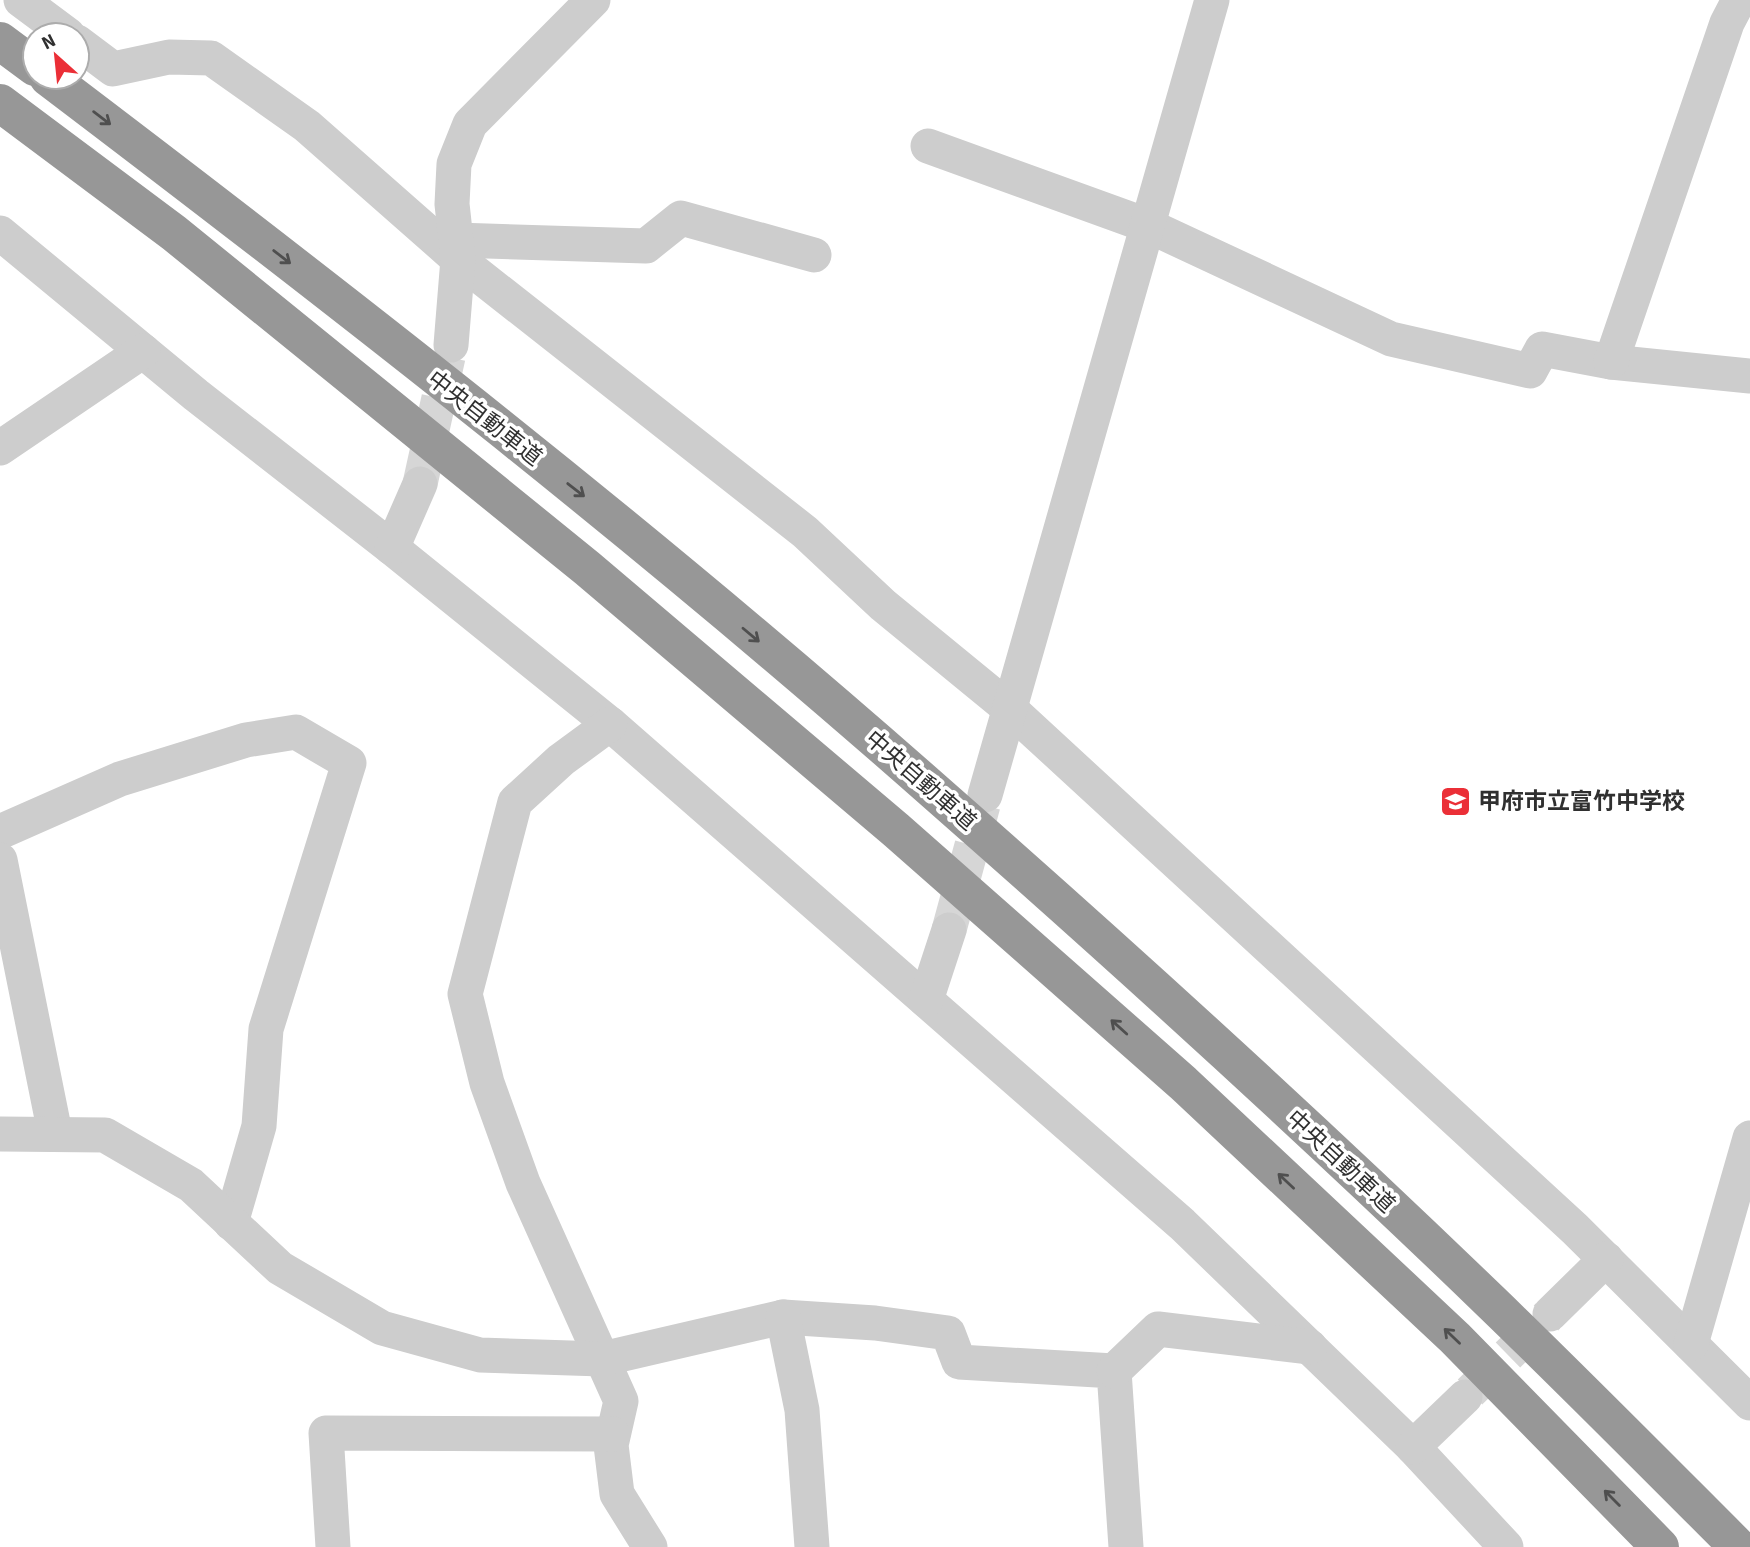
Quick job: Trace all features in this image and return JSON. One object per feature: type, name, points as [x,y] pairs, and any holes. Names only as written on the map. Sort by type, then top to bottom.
[{"type":"highway","points":[[0,41],[21,57]]},
{"type":"highway","name":"中央自動車道","points":[[66,91],[222,210],[630,533],[931,788],[1214,1042],[1489,1300],[1738,1547]]},
{"type":"highway","points":[[0,103],[174,233],[587,568],[896,830],[1183,1083],[1455,1338],[1660,1547]]},
{"type":"street","points":[[21,0],[49,21]]},
{"type":"street","points":[[450,345],[457,250],[452,204],[454,164],[470,124],[593,0]]},
{"type":"street","points":[[985,795],[1213,0]]},
{"type":"street","points":[[1611,362],[1727,23],[1740,0]]},
{"type":"street","points":[[91,52],[113,69],[169,57],[211,58],[307,126],[805,531],[883,605],[1011,710],[1606,1259],[1750,1403]]},
{"type":"street","points":[[928,146],[1149,226],[1391,339],[1530,371],[1542,349],[1611,362],[1750,376]]},
{"type":"street","points":[[457,250],[646,246],[681,218],[814,255]]},
{"type":"street","points":[[0,233],[143,351],[610,724],[1182,1224],[1413,1447],[1506,1547]]},
{"type":"street","points":[[0,448],[143,351]]},
{"type":"street","points":[[391,548],[420,484]]},
{"type":"street","points":[[610,724],[561,760],[514,802],[465,994],[486,1083],[523,1183],[621,1402],[611,1446],[617,1494],[650,1547]]},
{"type":"street","points":[[0,832],[120,779],[246,740],[296,732],[349,763],[266,1029],[260,1126],[231,1223]]},
{"type":"street","points":[[0,860],[55,1133]]},
{"type":"street","points":[[926,1000],[949,930]]},
{"type":"street","points":[[0,1133],[105,1135],[191,1185],[279,1268],[382,1328],[480,1355],[602,1359],[783,1317],[875,1323],[948,1333],[960,1362],[1114,1371],[1158,1329],[1310,1347]]},
{"type":"street","points":[[1691,1344],[1750,1138]]},
{"type":"street","points":[[1550,1314],[1606,1259]]},
{"type":"street","points":[[783,1317],[802,1410],[812,1547]]},
{"type":"street","points":[[1114,1371],[1126,1547]]},
{"type":"street","points":[[1413,1447],[1465,1397]]},
{"type":"street","points":[[333,1547],[326,1433],[613,1434]]},
{"type":"tunnel","points":[[420,484],[448,357]]},
{"type":"tunnel","points":[[949,930],[983,805]]},
{"type":"tunnel","points":[[1470,1392],[1548,1316]]},
{"type":"place","name":"甲府市立富竹中学校","points":[[1455,801]]}]
